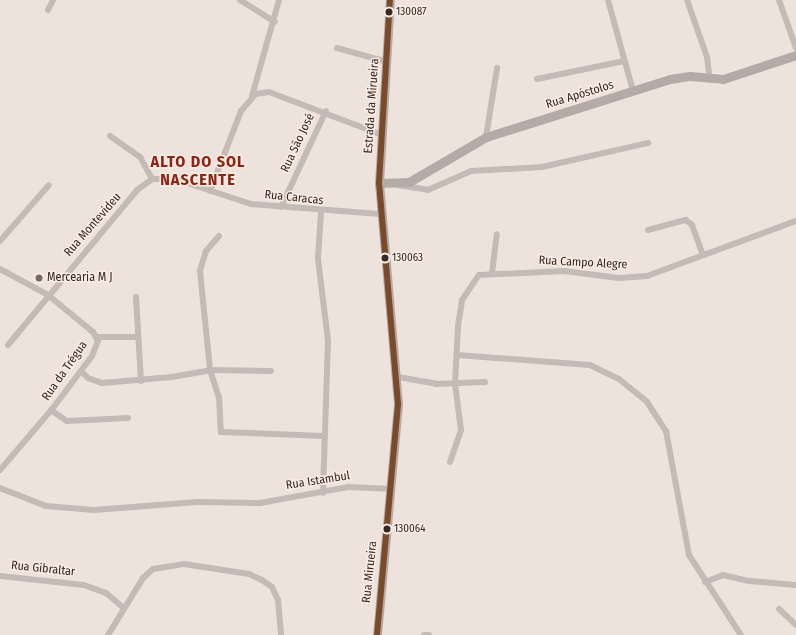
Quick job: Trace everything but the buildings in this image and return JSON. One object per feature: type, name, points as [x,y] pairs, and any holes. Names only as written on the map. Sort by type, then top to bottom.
[{"type":"main road","name":"Estrada da Mirueira","points":[[380,214],[379,183],[390,0]]},
{"type":"main road","name":"Rua Apóstolos","points":[[398,186],[486,137],[633,91],[690,76],[710,80],[733,77],[796,54]]},
{"type":"main road","points":[[379,183],[398,186]]},
{"type":"main road","points":[[380,214],[398,377],[392,489]]},
{"type":"main road","name":"Rua Mirueira","points":[[377,635],[392,489]]},
{"type":"street","points":[[48,10],[53,0]]},
{"type":"street","points":[[240,0],[275,22]]},
{"type":"street","points":[[210,191],[242,111],[252,96],[275,22],[279,0]]},
{"type":"street","points":[[608,0],[633,91]]},
{"type":"street","points":[[687,0],[707,57],[710,80]]},
{"type":"street","points":[[779,0],[796,48]]},
{"type":"street","points":[[337,48],[387,62]]},
{"type":"street","points":[[537,80],[624,60]]},
{"type":"street","points":[[486,137],[497,68]]},
{"type":"street","points":[[252,96],[264,92],[278,95],[326,111],[382,135]]},
{"type":"street","name":"Rua São José","points":[[280,207],[326,111]]},
{"type":"street","points":[[110,136],[140,157],[152,179]]},
{"type":"street","points":[[398,186],[428,190],[471,171],[535,168],[648,143]]},
{"type":"street","name":"Rua Caracas","points":[[152,179],[175,179],[240,202],[320,212],[380,214]]},
{"type":"street","name":"Rua Montevideu","points":[[8,345],[48,295],[137,190],[152,179]]},
{"type":"street","points":[[0,242],[49,185]]},
{"type":"street","points":[[320,212],[318,259],[328,341],[323,493]]},
{"type":"street","points":[[648,230],[676,220],[686,220],[692,225],[702,253]]},
{"type":"street","name":"Rua Campo Alegre","points":[[458,355],[462,300],[479,275],[492,273],[564,271],[619,278],[647,276],[672,268],[702,253],[796,221]]},
{"type":"street","points":[[492,273],[497,234]]},
{"type":"street","points":[[219,236],[206,251],[200,271],[210,370],[219,397],[222,432],[324,436]]},
{"type":"street","name":"Rua da Trégua","points":[[0,269],[48,295],[97,337],[97,347],[81,370],[51,410],[0,470]]},
{"type":"street","points":[[136,297],[136,337],[141,381]]},
{"type":"street","points":[[97,337],[136,337]]},
{"type":"street","points":[[450,462],[461,430],[455,384],[458,355],[590,365],[633,389],[666,431],[689,555],[705,582],[741,635]]},
{"type":"street","points":[[81,370],[98,382],[141,381],[210,370],[271,371]]},
{"type":"street","points":[[398,377],[455,384],[485,382]]},
{"type":"street","points":[[51,410],[67,421],[128,418]]},
{"type":"street","name":"Rua Istambul","points":[[0,488],[46,506],[94,510],[197,502],[260,503],[323,493],[348,487],[392,489]]},
{"type":"street","points":[[108,635],[137,587],[153,569],[184,564],[249,574],[272,587],[278,600],[281,635]]},
{"type":"street","points":[[705,582],[723,575],[757,582],[796,585]]},
{"type":"street","name":"Rua Gibraltar","points":[[0,576],[84,584],[106,593],[124,608]]},
{"type":"street","points":[[779,609],[796,625]]},
{"type":"street","points":[[424,635],[429,635]]},
{"type":"transit line","points":[[377,635],[398,404],[379,183],[390,0]]},
{"type":"place","name":"130087","points":[[389,12]]},
{"type":"place","name":"130063","points":[[385,258]]},
{"type":"place","name":"Mercearia M J","points":[[39,278]]},
{"type":"place","name":"130064","points":[[387,529]]},
{"type":"district","name":"ALTO DO SOL NASCENTE","points":[[198,171]]}]
